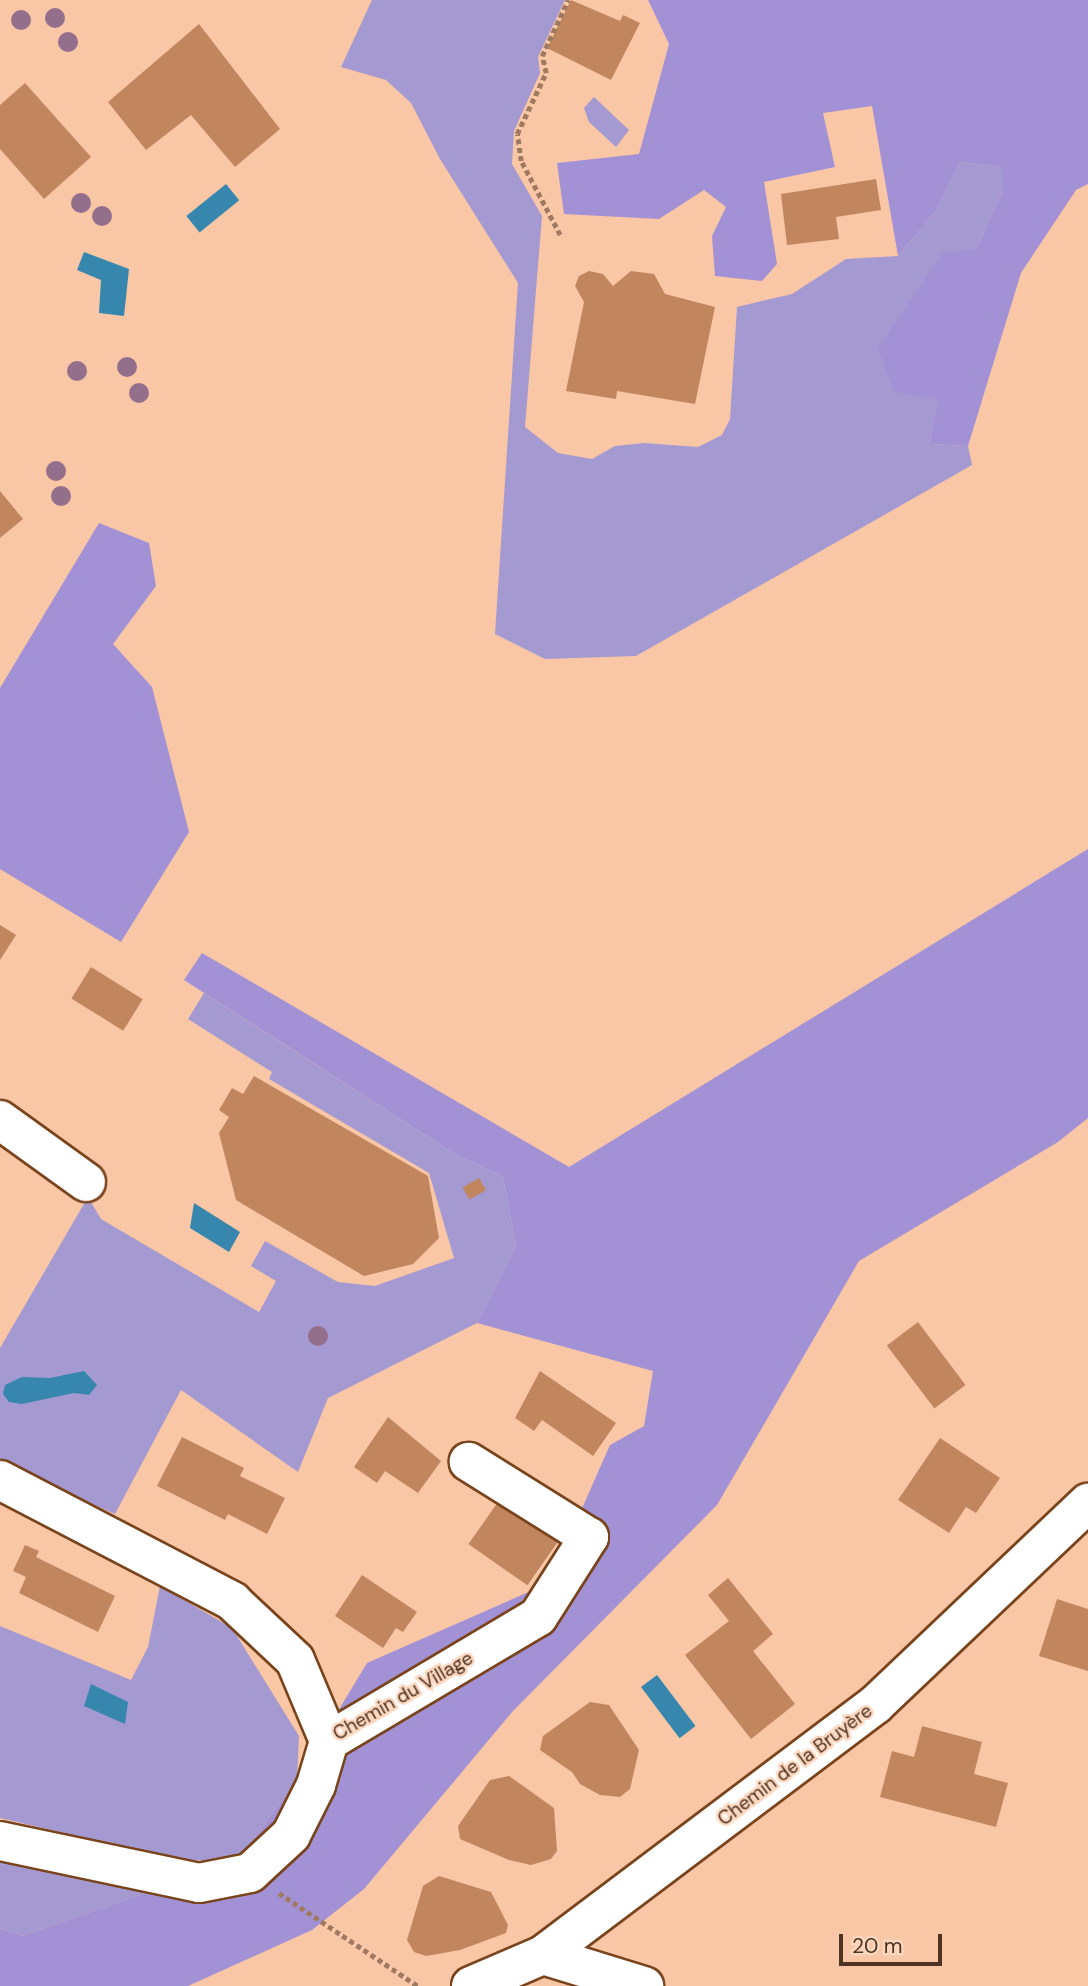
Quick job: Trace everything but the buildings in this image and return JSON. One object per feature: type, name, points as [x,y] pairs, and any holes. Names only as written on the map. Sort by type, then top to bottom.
[{"type":"street","points":[[0,1120],[86,1182]]},
{"type":"street","name":"Chemin du Village","points":[[0,1480],[100,1528],[232,1601],[295,1660],[329,1741],[538,1617],[589,1537],[469,1462]]},
{"type":"street","name":"Chemin de la Bruyère","points":[[471,1986],[543,1955],[875,1705],[1088,1503]]},
{"type":"street","points":[[0,1842],[199,1883],[250,1873],[291,1835],[316,1785],[329,1741]]},
{"type":"street","points":[[543,1955],[644,1986]]},
{"type":"path","points":[[560,235],[521,161],[517,134],[546,74],[542,56],[568,0]]},
{"type":"path","points":[[250,1873],[418,1986]]},
{"type":"shaded area","points":[[372,0],[565,0],[538,57],[540,73],[514,131],[512,164],[542,216],[525,427],[558,453],[592,459],[615,446],[644,443],[698,447],[722,435],[730,419],[737,307],[792,294],[846,259],[898,256],[936,211],[960,162],[1003,167],[1003,190],[976,249],[929,444],[968,446],[972,465],[636,656],[545,659],[495,634],[518,283],[440,159],[411,103],[386,80],[341,67]]},
{"type":"shaded area","points":[[648,0],[1088,0],[1088,184],[1076,190],[1021,273],[968,446],[929,444],[939,400],[894,392],[878,348],[942,253],[976,249],[1003,190],[1002,167],[960,162],[936,211],[898,256],[872,106],[823,113],[835,167],[764,182],[777,264],[762,281],[715,276],[712,236],[726,207],[704,190],[659,219],[564,214],[557,163],[639,154],[669,44]]},
{"type":"shaded area","points":[[594,97],[629,130],[616,147],[589,122],[584,108]]},
{"type":"shaded area","points":[[99,523],[149,543],[156,586],[113,644],[152,687],[189,832],[121,942],[0,869],[0,688]]},
{"type":"shaded area","points":[[1088,849],[1088,1118],[1058,1142],[859,1261],[717,1505],[513,1711],[364,1889],[312,1930],[188,1986],[0,1986],[0,1928],[22,1936],[238,1861],[297,1779],[367,1663],[549,1583],[610,1445],[644,1426],[653,1371],[477,1323],[516,1246],[503,1177],[453,1153],[184,980],[202,953],[569,1167]]},
{"type":"shaded area","points":[[204,993],[453,1153],[503,1177],[516,1246],[477,1323],[328,1398],[298,1472],[181,1390],[115,1514],[0,1464],[0,1348],[88,1197],[101,1219],[259,1312],[276,1281],[251,1266],[265,1241],[338,1282],[375,1286],[454,1258],[429,1173],[269,1079],[272,1072],[188,1019]]},
{"type":"shaded area","points":[[160,1586],[232,1628],[299,1736],[297,1779],[238,1861],[179,1860],[0,1818],[0,1626],[131,1680],[148,1647]]},
{"type":"shaded area","points":[[0,1854],[155,1890],[22,1936],[0,1928]]},
{"type":"water","points":[[226,184],[239,200],[200,232],[186,216]]},
{"type":"water","points":[[84,252],[129,269],[124,316],[99,313],[101,280],[77,270]]},
{"type":"water","points":[[194,1203],[240,1232],[229,1252],[190,1228]]},
{"type":"water","points":[[84,1371],[97,1385],[89,1395],[74,1393],[22,1404],[9,1402],[3,1394],[5,1385],[22,1377],[50,1378]]},
{"type":"water","points":[[657,1675],[696,1726],[680,1738],[641,1687]]},
{"type":"water","points":[[91,1684],[128,1702],[125,1724],[84,1706]]}]
